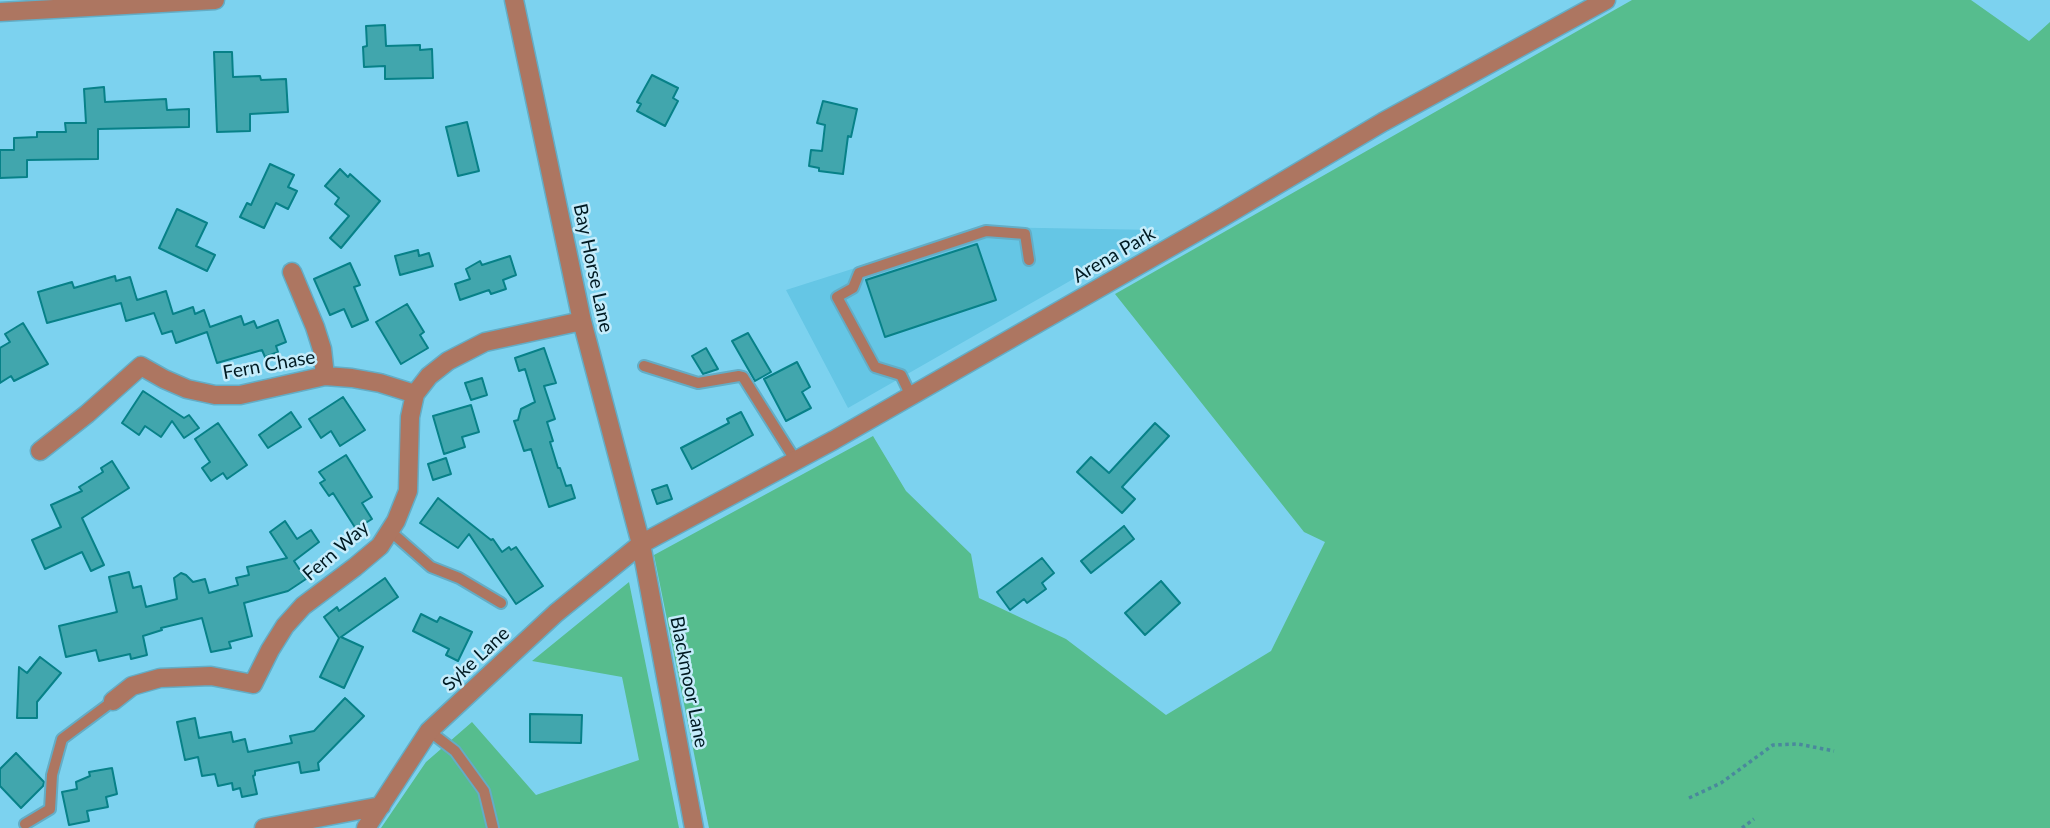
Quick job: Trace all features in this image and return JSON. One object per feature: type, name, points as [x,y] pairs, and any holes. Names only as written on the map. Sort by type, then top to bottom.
[{"type":"street","points":[[0,12],[215,0]]},
{"type":"street","name":"Bay Horse Lane","points":[[514,0],[582,321],[641,544]]},
{"type":"street","name":"Arena Park","points":[[641,544],[796,461],[1223,217],[1383,122],[1606,0]]},
{"type":"street","points":[[292,272],[322,349],[325,376]]},
{"type":"street","points":[[415,394],[429,376],[448,360],[485,342],[582,321]]},
{"type":"street","name":"Fern Chase","points":[[40,452],[141,366],[187,389],[215,395],[240,395],[325,376],[352,377],[415,394]]},
{"type":"street","name":"Fern Way","points":[[113,701],[132,686],[160,678],[211,676],[253,684],[285,626],[303,606],[380,546],[396,521],[408,491],[410,417],[415,394]]},
{"type":"street","name":"Syke Lane","points":[[366,828],[429,732],[556,613],[641,544]]},
{"type":"street","name":"Blackmoor Lane","points":[[641,544],[694,828]]},
{"type":"street","points":[[264,828],[382,806]]},
{"type":"lane","points":[[911,396],[901,375],[875,367],[837,297],[853,288],[859,273],[986,231],[1025,234],[1029,260]]},
{"type":"lane","points":[[644,366],[698,383],[743,377],[796,461]]},
{"type":"lane","points":[[390,531],[431,567],[458,578],[501,603]]},
{"type":"lane","points":[[24,824],[50,809],[52,775],[62,739],[113,701]]},
{"type":"lane","points":[[429,732],[455,751],[484,792],[493,828]]},
{"type":"path","points":[[1689,798],[1730,777],[1773,745],[1798,744],[1834,751]]},
{"type":"path","points":[[1742,828],[1754,819]]},
{"type":"shaded area","points":[[984,227],[1159,230],[848,408],[786,290]]},
{"type":"green space","points":[[1632,0],[1971,0],[2029,41],[2050,22],[2050,828],[709,828],[654,555],[873,436],[906,491],[971,554],[979,598],[1066,639],[1166,715],[1271,651],[1325,542],[1304,532],[1115,294]]},
{"type":"green space","points":[[629,582],[679,828],[381,828],[426,762],[472,722],[536,795],[639,760],[622,677],[532,661]]},
{"type":"building","points":[[385,25],[386,46],[420,45],[420,50],[432,49],[433,78],[385,79],[385,66],[364,67],[366,26]]},
{"type":"building","points":[[214,52],[232,52],[233,77],[286,79],[288,112],[250,114],[250,131],[217,132]]},
{"type":"building","points":[[652,75],[678,88],[673,98],[678,101],[665,126],[637,111],[641,104],[637,102]]},
{"type":"building","points":[[104,87],[105,102],[166,99],[167,110],[189,109],[189,127],[98,129],[98,159],[27,160],[27,177],[0,178],[0,150],[14,150],[14,138],[37,137],[37,132],[66,132],[65,123],[86,123],[84,89]]},
{"type":"building","points":[[823,101],[857,109],[851,137],[848,136],[843,174],[819,171],[819,168],[809,166],[811,150],[822,151],[825,125],[817,123]]},
{"type":"building","points":[[467,122],[479,171],[458,176],[446,127]]},
{"type":"building","points":[[270,164],[294,175],[288,187],[297,191],[288,209],[276,203],[264,228],[240,217],[247,203],[251,205]]},
{"type":"building","points":[[340,169],[348,177],[350,174],[380,201],[341,248],[330,238],[349,216],[335,204],[339,198],[325,186]]},
{"type":"building","points":[[177,209],[207,223],[196,246],[215,255],[207,271],[159,248]]},
{"type":"building","points":[[977,244],[996,300],[885,337],[866,280]]},
{"type":"building","points":[[418,250],[419,256],[429,253],[433,266],[400,275],[395,256]]},
{"type":"building","points":[[510,256],[516,275],[503,280],[506,289],[491,294],[489,290],[460,300],[455,284],[470,279],[466,269],[480,261],[482,265]]},
{"type":"building","points":[[350,263],[360,285],[354,287],[368,320],[352,327],[344,309],[330,315],[314,279]]},
{"type":"building","points":[[115,276],[116,281],[130,277],[137,300],[166,291],[173,314],[193,307],[195,314],[204,310],[210,327],[241,316],[244,325],[254,321],[257,328],[278,320],[286,342],[276,346],[278,352],[265,357],[262,350],[217,363],[207,332],[176,343],[172,331],[162,334],[154,313],[126,321],[121,303],[47,323],[38,292],[72,282],[74,288]]},
{"type":"building","points":[[407,304],[424,332],[420,335],[428,348],[401,364],[376,322]]},
{"type":"building","points":[[23,323],[48,364],[14,381],[11,376],[0,383],[0,348],[10,342],[5,334]]},
{"type":"building","points":[[748,333],[771,372],[755,381],[732,341]]},
{"type":"building","points":[[544,348],[556,383],[544,386],[555,419],[547,422],[553,441],[550,442],[566,486],[571,485],[575,498],[549,507],[531,449],[524,451],[514,421],[518,420],[521,409],[535,402],[525,369],[519,371],[515,358]]},
{"type":"building","points":[[706,348],[718,369],[703,374],[692,356]]},
{"type":"building","points":[[797,362],[810,387],[802,392],[811,408],[786,421],[764,379]]},
{"type":"building","points":[[482,378],[487,395],[471,400],[465,383]]},
{"type":"building","points":[[143,391],[184,418],[189,415],[199,428],[184,438],[172,421],[161,437],[145,426],[139,435],[122,423]]},
{"type":"building","points":[[343,397],[365,430],[340,446],[331,431],[321,438],[309,419]]},
{"type":"building","points":[[471,405],[479,432],[462,437],[465,447],[444,454],[433,416]]},
{"type":"building","points":[[291,412],[301,427],[268,448],[259,435]]},
{"type":"building","points":[[741,412],[753,435],[692,469],[681,448],[729,423],[727,419]]},
{"type":"building","points":[[218,423],[247,465],[227,479],[223,473],[211,481],[202,468],[210,462],[195,439]]},
{"type":"building","points":[[1155,423],[1169,436],[1122,487],[1135,499],[1122,513],[1077,472],[1091,457],[1109,473]]},
{"type":"building","points":[[346,455],[372,497],[362,503],[372,519],[356,529],[333,493],[329,496],[320,483],[325,480],[319,472]]},
{"type":"building","points":[[446,458],[451,474],[433,480],[428,464]]},
{"type":"building","points":[[112,461],[129,488],[82,518],[104,565],[91,571],[82,552],[45,569],[32,540],[61,527],[51,505],[82,491],[79,487],[103,472],[101,468]]},
{"type":"building","points":[[667,485],[672,499],[657,504],[652,490]]},
{"type":"building","points":[[438,498],[493,539],[502,552],[509,547],[511,550],[516,547],[543,586],[516,604],[469,534],[458,548],[420,523]]},
{"type":"building","points":[[285,521],[297,539],[311,530],[319,542],[294,561],[306,579],[288,591],[244,603],[252,636],[229,642],[231,648],[211,652],[202,618],[161,628],[162,630],[143,636],[147,655],[131,659],[130,654],[99,661],[96,650],[66,657],[59,626],[117,612],[109,577],[129,572],[133,588],[141,586],[146,607],[177,599],[174,578],[181,573],[193,582],[205,579],[209,593],[238,585],[236,578],[249,575],[247,567],[287,558],[270,532]]},
{"type":"building","points":[[1124,526],[1134,539],[1091,573],[1081,561]]},
{"type":"building","points":[[1042,558],[1054,573],[1042,583],[1046,589],[1027,603],[1024,599],[1010,610],[997,592]]},
{"type":"building","points":[[385,578],[398,597],[341,637],[363,647],[344,688],[320,677],[339,638],[324,617],[337,607],[339,611]]},
{"type":"building","points":[[1161,581],[1180,603],[1145,635],[1125,613]]},
{"type":"building","points":[[421,614],[437,622],[440,617],[472,632],[458,661],[446,655],[449,649],[413,631]]},
{"type":"building","points":[[40,657],[61,673],[37,702],[37,718],[17,718],[19,667],[27,673]]},
{"type":"building","points":[[345,698],[364,716],[318,763],[319,770],[301,773],[299,762],[255,771],[253,776],[257,794],[242,797],[240,788],[233,790],[232,783],[218,786],[215,774],[202,776],[198,757],[185,760],[177,722],[195,718],[199,738],[231,732],[233,742],[245,739],[248,752],[292,743],[290,736],[314,731]]},
{"type":"building","points":[[530,714],[582,715],[581,743],[530,742]]},
{"type":"building","points":[[16,753],[44,782],[21,808],[0,786],[0,769]]},
{"type":"building","points":[[112,768],[117,794],[106,797],[108,807],[87,811],[89,821],[69,825],[62,792],[77,789],[76,782],[90,776],[89,772]]}]
